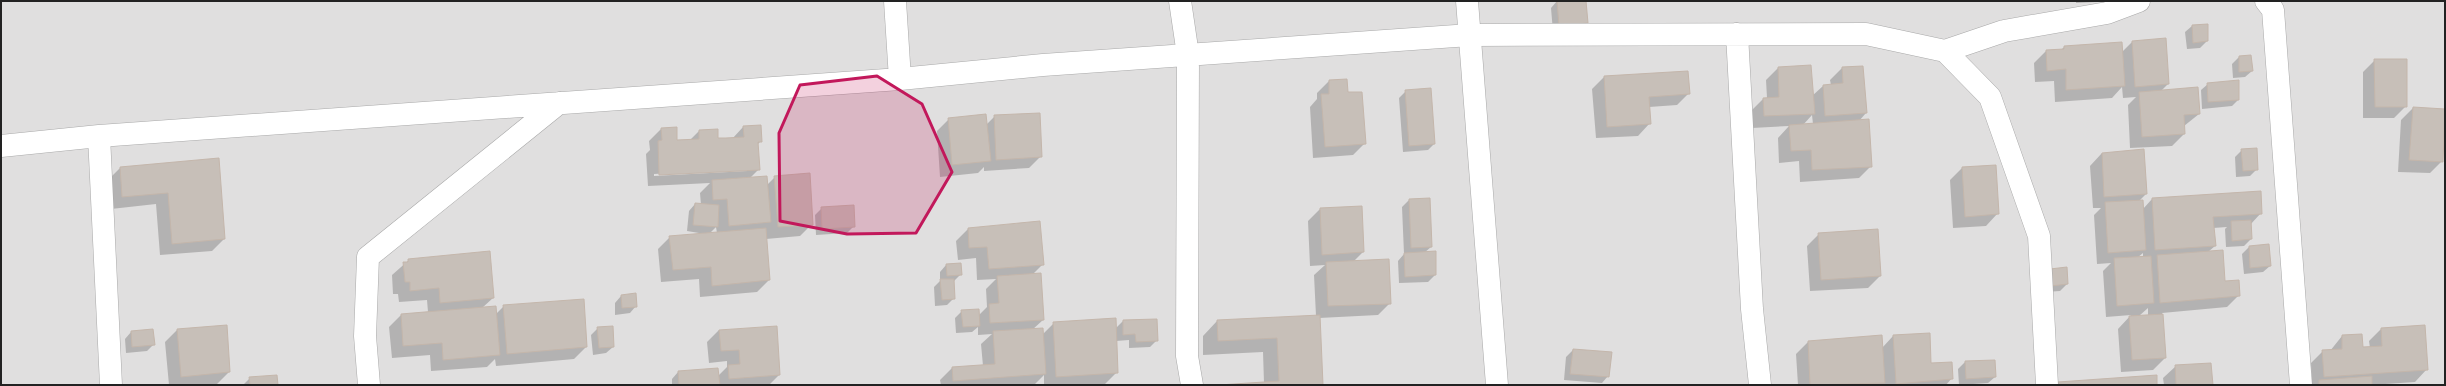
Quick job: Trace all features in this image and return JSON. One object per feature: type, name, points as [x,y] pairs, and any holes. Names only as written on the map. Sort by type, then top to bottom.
[{"type":"street","points":[[895,1],[900,79]]},
{"type":"street","points":[[1180,1],[1188,55],[1186,356],[1192,385]]},
{"type":"street","points":[[1467,1],[1497,385]]},
{"type":"street","points":[[1,146],[99,136],[900,79],[1043,65],[1470,35],[1866,34],[1945,51],[2004,30],[2107,13],[2139,1]]},
{"type":"street","points":[[2266,1],[2273,10],[2301,385]]},
{"type":"street","points":[[1736,34],[1752,309],[1760,385]]},
{"type":"street","points":[[1945,51],[1990,97],[2039,236],[2047,385]]},
{"type":"street","points":[[369,385],[365,336],[368,257],[559,103]]},
{"type":"street","points":[[99,136],[111,385]]},
{"type":"highlighted area","points":[[877,76],[922,104],[952,172],[916,233],[847,234],[780,221],[779,133],[800,85]]},
{"type":"shaded area","points":[[1,1],[2445,1],[2445,385],[1,385]]},
{"type":"building","points":[[1557,1],[1586,1],[1588,23],[1559,26]]},
{"type":"building","points":[[2208,24],[2208,41],[2193,43],[2192,25]]},
{"type":"building","points":[[2166,38],[2169,84],[2135,87],[2132,41]]},
{"type":"building","points":[[2122,42],[2125,86],[2066,90],[2066,69],[2047,71],[2046,50],[2064,49],[2064,46]]},
{"type":"building","points":[[2251,55],[2253,71],[2239,72],[2239,56]]},
{"type":"building","points":[[2374,59],[2407,59],[2407,107],[2375,107]]},
{"type":"building","points":[[1811,65],[1815,114],[1764,116],[1763,98],[1779,97],[1778,67]]},
{"type":"building","points":[[1863,66],[1867,113],[1825,116],[1823,85],[1843,83],[1842,67]]},
{"type":"building","points":[[1688,71],[1690,94],[1649,97],[1651,124],[1607,127],[1604,76]]},
{"type":"building","points":[[1347,79],[1348,92],[1362,92],[1366,144],[1325,147],[1321,94],[1329,94],[1329,80]]},
{"type":"building","points":[[2239,80],[2239,100],[2208,102],[2207,83]]},
{"type":"building","points":[[2198,87],[2200,114],[2184,115],[2185,134],[2142,137],[2139,92]]},
{"type":"building","points":[[1431,88],[1435,144],[1409,146],[1405,90]]},
{"type":"building","points":[[2413,107],[2445,109],[2443,162],[2409,160]]},
{"type":"building","points":[[1040,113],[1042,157],[996,160],[994,115]]},
{"type":"building","points":[[986,114],[991,161],[952,165],[948,118]]},
{"type":"building","points":[[1869,119],[1872,167],[1812,170],[1811,150],[1791,151],[1789,125]]},
{"type":"building","points":[[761,125],[762,142],[758,142],[760,170],[659,175],[658,141],[662,140],[661,128],[677,127],[677,140],[699,139],[699,130],[718,129],[718,138],[744,137],[743,126]]},
{"type":"building","points":[[2257,148],[2258,170],[2243,171],[2241,149]]},
{"type":"building","points":[[2144,149],[2147,194],[2104,197],[2102,153]]},
{"type":"building","points":[[219,158],[225,239],[172,244],[168,193],[122,197],[120,167]]},
{"type":"building","points":[[1996,165],[1999,214],[1965,217],[1962,167]]},
{"type":"building","points":[[810,173],[813,225],[778,227],[774,176]]},
{"type":"building","points":[[767,176],[771,222],[729,226],[727,199],[713,200],[712,180]]},
{"type":"building","points":[[2261,191],[2262,214],[2213,217],[2216,246],[2155,250],[2152,198]]},
{"type":"building","points":[[1430,198],[1432,247],[1411,248],[1409,199]]},
{"type":"building","points":[[2143,200],[2146,250],[2108,253],[2105,202]]},
{"type":"building","points":[[695,203],[719,205],[718,227],[693,225]]},
{"type":"building","points":[[854,205],[855,227],[822,229],[821,207]]},
{"type":"building","points":[[1362,206],[1364,252],[1322,255],[1320,208]]},
{"type":"building","points":[[2251,220],[2252,239],[2232,241],[2231,221]]},
{"type":"building","points":[[1040,221],[1044,265],[989,269],[987,247],[969,248],[968,228]]},
{"type":"building","points":[[766,228],[770,280],[712,286],[711,267],[673,270],[669,236]]},
{"type":"building","points":[[1878,229],[1881,276],[1821,280],[1818,233]]},
{"type":"building","points":[[2269,244],[2271,266],[2250,268],[2249,246]]},
{"type":"building","points":[[2223,250],[2225,281],[2239,280],[2240,296],[2160,303],[2157,255]]},
{"type":"building","points":[[490,251],[494,298],[440,303],[439,288],[410,291],[410,282],[405,282],[403,262],[408,262],[408,259]]},
{"type":"building","points":[[1436,251],[1436,275],[1405,277],[1404,253]]},
{"type":"building","points":[[2151,256],[2154,303],[2117,306],[2114,258]]},
{"type":"building","points":[[1389,259],[1391,304],[1328,306],[1326,262]]},
{"type":"building","points":[[961,263],[962,275],[947,276],[946,264]]},
{"type":"building","points":[[2067,267],[2068,284],[2051,286],[2050,269]]},
{"type":"building","points":[[1041,273],[1044,320],[990,323],[989,304],[999,303],[997,276]]},
{"type":"building","points":[[940,279],[954,279],[955,299],[942,300]]},
{"type":"building","points":[[636,293],[637,307],[622,308],[621,295]]},
{"type":"building","points":[[584,299],[587,347],[507,354],[503,305]]},
{"type":"building","points":[[496,306],[500,355],[443,360],[442,343],[403,346],[401,314]]},
{"type":"building","points":[[979,309],[980,326],[963,327],[961,310]]},
{"type":"building","points":[[2163,314],[2166,358],[2132,360],[2129,316]]},
{"type":"building","points":[[1320,315],[1323,385],[1219,385],[1279,381],[1277,338],[1218,341],[1217,320]]},
{"type":"building","points":[[1116,318],[1118,373],[1056,377],[1053,322]]},
{"type":"building","points":[[1157,319],[1158,341],[1136,342],[1135,334],[1123,335],[1123,320]]},
{"type":"building","points":[[227,325],[230,372],[181,377],[177,329]]},
{"type":"building","points":[[2425,325],[2428,370],[2324,377],[2322,350],[2342,349],[2342,335],[2362,334],[2363,347],[2382,346],[2381,328]]},
{"type":"building","points":[[613,326],[614,347],[599,348],[597,327]]},
{"type":"building","points":[[777,326],[780,375],[729,379],[728,365],[740,364],[739,350],[721,351],[719,330]]},
{"type":"building","points":[[1043,328],[1046,374],[953,381],[952,367],[995,364],[993,331]]},
{"type":"building","points":[[153,329],[155,345],[132,347],[131,331]]},
{"type":"building","points":[[1930,333],[1931,363],[1952,362],[1953,379],[1896,384],[1893,335]]},
{"type":"building","points":[[1882,335],[1885,383],[1810,385],[1808,341]]},
{"type":"building","points":[[1573,349],[1612,352],[1609,377],[1570,374]]},
{"type":"building","points":[[1995,360],[1996,377],[1966,379],[1965,361]]},
{"type":"building","points":[[2211,363],[2213,385],[2176,385],[2175,365]]},
{"type":"building","points":[[718,368],[720,385],[679,385],[678,371]]},
{"type":"building","points":[[277,375],[278,385],[250,385],[249,377]]},
{"type":"building","points":[[2157,375],[2157,385],[2058,385],[2058,382]]},
{"type":"building","points":[[2372,376],[2372,385],[2319,385],[2319,380]]}]
